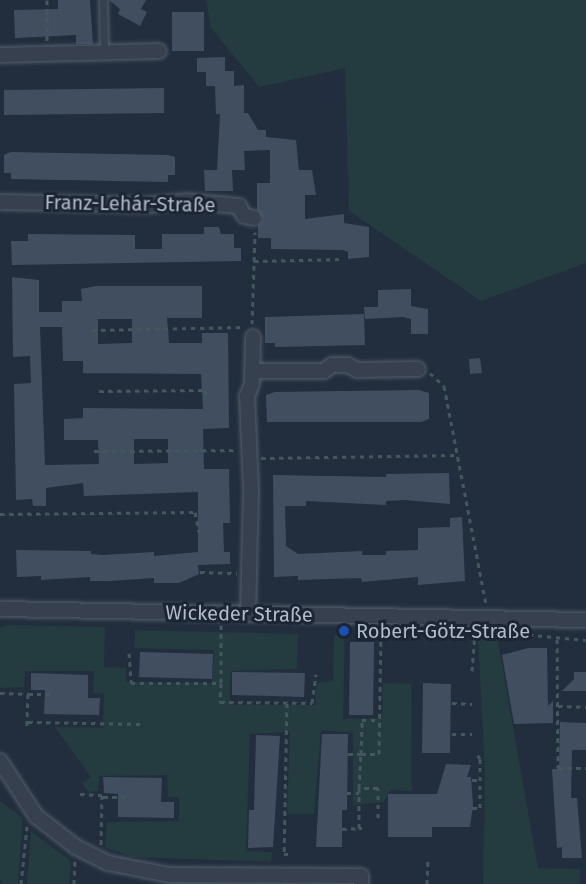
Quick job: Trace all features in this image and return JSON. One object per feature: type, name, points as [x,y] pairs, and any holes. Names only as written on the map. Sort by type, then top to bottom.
[{"type":"street","points":[[0,55],[159,51]]},
{"type":"street","name":"Franz-Lehár-Straße","points":[[0,202],[149,205],[186,201],[239,206],[244,216],[254,218]]},
{"type":"street","points":[[248,614],[247,396],[252,371],[252,337]]},
{"type":"street","points":[[252,371],[324,371],[332,365],[348,365],[357,370],[418,369]]},
{"type":"street","name":"Wickeder Straße","points":[[0,609],[586,620]]},
{"type":"street","points":[[0,761],[3,777],[36,816],[83,851],[141,872],[361,876],[361,884]]},
{"type":"lane","points":[[103,0],[104,53]]},
{"type":"path","points":[[47,0],[47,55]]},
{"type":"path","points":[[93,330],[251,327],[254,218]]},
{"type":"path","points":[[254,261],[343,259]]},
{"type":"path","points":[[418,369],[435,376],[444,386],[488,618]]},
{"type":"path","points":[[99,391],[205,390],[207,396]]},
{"type":"path","points":[[94,451],[457,455]]},
{"type":"path","points":[[0,514],[195,512],[199,532]]},
{"type":"path","points":[[200,572],[248,573]]},
{"type":"path","points":[[221,614],[220,702],[312,703],[316,674]]},
{"type":"path","points":[[348,754],[379,754],[381,626]]},
{"type":"path","points":[[472,671],[475,628]]},
{"type":"path","points":[[557,639],[558,768],[586,768]]},
{"type":"path","points":[[129,653],[131,682],[221,683]]},
{"type":"path","points":[[0,693],[51,694]]},
{"type":"path","points":[[28,694],[28,724],[141,724]]},
{"type":"path","points":[[287,703],[284,854],[289,854]]},
{"type":"path","points":[[452,703],[472,704]]},
{"type":"path","points":[[557,706],[586,706]]},
{"type":"path","points":[[342,828],[360,828],[362,720],[380,720]]},
{"type":"path","points":[[452,734],[472,734]]},
{"type":"path","points":[[472,807],[480,808],[480,759],[476,752]]},
{"type":"path","points":[[472,780],[480,780]]},
{"type":"path","points":[[347,793],[378,788],[378,818]]},
{"type":"path","points":[[80,794],[125,797]]},
{"type":"path","points":[[101,850],[102,796]]},
{"type":"path","points":[[21,884],[26,828],[36,816]]},
{"type":"path","points":[[74,884],[75,856]]},
{"type":"path","points":[[427,884],[428,859]]},
{"type":"green space","points":[[206,0],[586,0],[586,263],[481,301],[349,211],[345,68],[259,87],[211,28]]},
{"type":"green space","points":[[7,625],[105,627],[104,667],[126,668],[126,682],[212,683],[214,650],[134,648],[135,630],[298,634],[297,669],[231,671],[229,705],[315,705],[317,683],[333,681],[334,635],[345,635],[343,719],[382,718],[383,683],[411,684],[412,791],[390,790],[384,802],[353,805],[353,733],[321,730],[314,814],[287,814],[290,732],[250,734],[246,851],[272,852],[271,862],[132,857],[105,847],[107,822],[179,821],[179,797],[168,797],[167,775],[99,776],[98,791],[88,792],[82,783],[91,777],[55,727],[103,728],[104,694],[93,693],[94,671],[25,671],[24,687],[0,688],[0,628]]},
{"type":"green space","points":[[497,636],[538,868],[580,869],[580,884],[483,884],[485,773],[478,638]]},
{"type":"green space","points":[[0,801],[23,818],[18,884],[3,884],[0,878]]},
{"type":"green space","points":[[31,831],[71,861],[69,884],[27,884]]},
{"type":"building","points":[[58,0],[90,0],[93,44],[76,44],[76,35],[15,38],[14,10],[58,9]]},
{"type":"building","points":[[109,0],[146,0],[141,9],[147,12],[140,26],[118,14],[120,9]]},
{"type":"building","points":[[172,12],[204,12],[204,51],[172,51]]},
{"type":"building","points":[[225,57],[225,71],[234,71],[234,86],[244,85],[244,113],[248,113],[258,130],[266,130],[266,137],[296,140],[299,170],[312,170],[316,195],[305,195],[305,219],[344,214],[344,223],[369,227],[369,257],[348,259],[348,252],[343,250],[271,249],[271,238],[258,238],[258,226],[263,219],[257,210],[257,183],[270,183],[270,150],[244,151],[245,170],[232,170],[233,191],[205,191],[204,170],[217,170],[220,114],[216,114],[215,86],[206,86],[206,72],[197,72],[197,58]]},
{"type":"building","points":[[164,88],[164,113],[4,115],[4,90]]},
{"type":"building","points":[[11,152],[168,155],[175,157],[175,175],[168,175],[168,182],[11,179],[11,173],[4,173],[4,155]]},
{"type":"building","points":[[204,227],[219,227],[221,234],[234,234],[234,248],[241,248],[241,261],[12,265],[11,241],[28,241],[28,234],[135,235],[135,249],[162,249],[162,234],[204,234]]},
{"type":"building","points":[[12,277],[39,280],[39,312],[62,312],[62,301],[82,301],[81,289],[96,286],[202,286],[202,318],[167,318],[169,343],[202,343],[202,333],[228,333],[229,428],[203,429],[204,469],[229,469],[230,523],[223,523],[224,552],[230,552],[230,564],[198,565],[199,574],[179,583],[154,583],[154,578],[90,581],[90,577],[41,580],[41,576],[17,577],[16,550],[91,551],[91,554],[103,555],[154,552],[154,556],[198,552],[198,492],[84,496],[83,483],[46,488],[46,506],[33,506],[32,499],[16,500],[14,384],[31,383],[30,356],[13,357]],"holes":[[[98,319],[132,319],[132,343],[98,344]],[[40,327],[62,327],[63,361],[83,361],[83,373],[201,374],[203,409],[83,408],[83,418],[64,419],[64,440],[98,440],[99,464],[45,465]],[[134,439],[168,439],[168,463],[134,464]]]},
{"type":"building","points":[[411,289],[411,306],[428,309],[428,334],[411,334],[411,319],[403,317],[365,319],[364,307],[378,307],[378,290]]},
{"type":"building","points":[[364,314],[365,345],[275,347],[275,343],[265,343],[265,317]]},
{"type":"building","points":[[480,358],[482,373],[470,374],[469,359]]},
{"type":"building","points":[[419,390],[429,393],[429,419],[421,422],[267,422],[266,395],[275,392]]},
{"type":"building","points":[[449,473],[450,504],[405,500],[386,501],[386,505],[306,501],[306,506],[285,506],[286,546],[298,554],[362,551],[362,555],[386,555],[386,551],[418,550],[418,528],[450,527],[450,518],[462,517],[465,581],[418,585],[418,577],[362,582],[361,578],[298,580],[298,576],[274,577],[273,475],[386,477],[386,474]]},
{"type":"building","points":[[350,642],[374,642],[373,715],[349,715]]},
{"type":"building","points":[[528,648],[547,648],[548,706],[553,701],[553,723],[514,724],[502,655]]},
{"type":"building","points":[[140,652],[213,654],[212,679],[139,677]]},
{"type":"building","points":[[232,672],[305,673],[304,697],[232,695]]},
{"type":"building","points":[[574,672],[586,672],[586,691],[562,691],[574,679]]},
{"type":"building","points":[[31,673],[88,675],[88,698],[100,698],[99,715],[44,714],[45,690],[31,690]]},
{"type":"building","points":[[423,683],[451,684],[450,753],[422,753]]},
{"type":"building","points":[[560,722],[586,723],[586,750],[572,750],[571,798],[577,798],[582,858],[562,858],[562,847],[557,848],[552,769],[559,769]]},
{"type":"building","points":[[322,734],[348,734],[347,810],[342,810],[342,847],[316,847]]},
{"type":"building","points":[[256,735],[280,736],[273,847],[248,848],[249,810],[254,810]]},
{"type":"building","points":[[446,764],[471,765],[467,777],[471,777],[473,805],[470,827],[432,827],[432,837],[388,837],[388,794],[437,794]]},
{"type":"building","points":[[103,777],[162,778],[161,802],[174,802],[174,818],[118,817],[118,794],[104,793]]},
{"type":"place","name":"Robert-Götz-Straße","points":[[344,631]]}]
